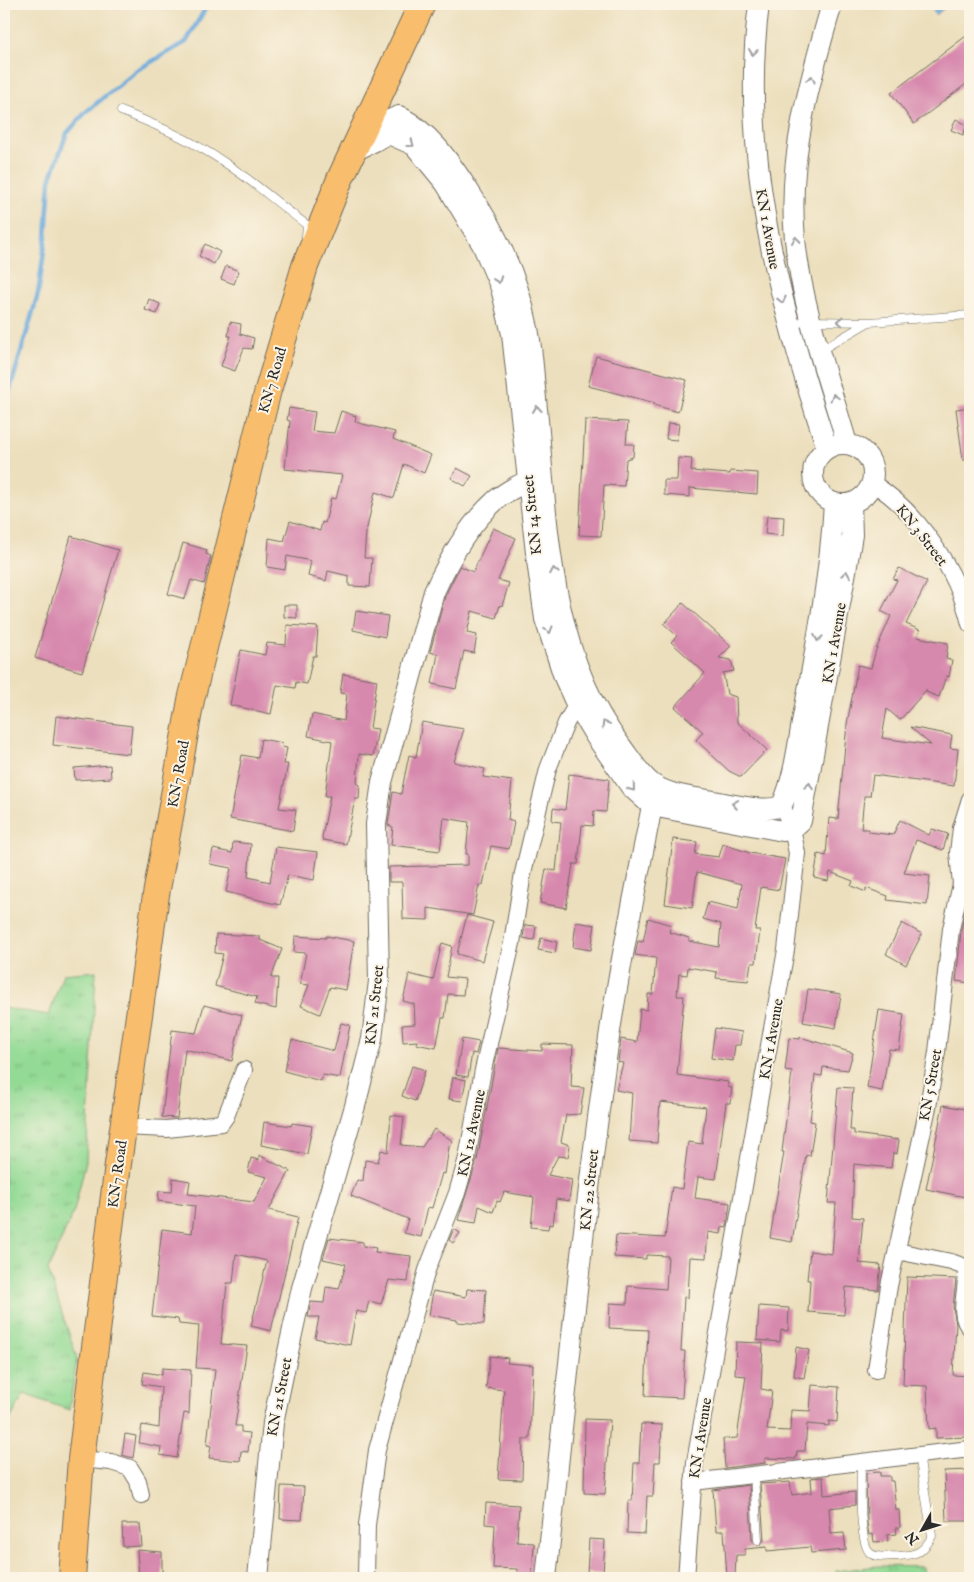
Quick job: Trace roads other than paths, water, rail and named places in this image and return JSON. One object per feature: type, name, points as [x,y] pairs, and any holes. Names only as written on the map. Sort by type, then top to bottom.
[{"type":"main road","name":"KN7 Road","points":[[72,1578],[81,1459],[123,1127],[156,895],[191,700],[268,390],[305,266],[356,143],[422,4]]},
{"type":"street","name":"KN 1 Avenue","points":[[759,4],[752,62],[754,136],[770,240],[788,324],[827,448]]},
{"type":"street","name":"KN 1 Avenue","points":[[832,4],[805,105],[797,160],[795,237],[811,321],[847,444]]},
{"type":"street","name":"KN 14 Street","points":[[356,143],[389,134],[414,145],[446,184],[482,244],[501,288],[512,334],[561,612],[581,697],[596,738],[631,787],[655,796],[679,795],[773,809],[782,805]]},
{"type":"street","points":[[847,444],[865,454],[871,463],[872,483],[868,492],[842,503],[818,492],[812,473],[817,459],[827,448],[847,444]]},
{"type":"street","name":"KN 21 Street","points":[[258,1578],[273,1422],[302,1288],[355,1106],[372,1039],[379,981],[376,824],[385,774],[434,592],[444,569],[480,516],[497,499],[536,477]]},
{"type":"street","name":"KN 3 Street","points":[[872,483],[899,504],[929,539],[959,587],[970,624]]},
{"type":"street","name":"KN 1 Avenue","points":[[782,805],[791,778],[842,503]]},
{"type":"street","name":"KN 1 Avenue","points":[[686,1578],[695,1462],[786,950],[797,853],[792,829],[803,817],[852,535],[842,503]]},
{"type":"street","name":"KN 12 Avenue","points":[[366,1578],[367,1524],[377,1450],[427,1270],[457,1193],[467,1158],[483,1070],[511,952],[523,872],[534,823],[554,751],[581,697]]},
{"type":"street","points":[[655,796],[783,831],[792,829],[782,805]]},
{"type":"street","name":"KN 22 Street","points":[[546,1578],[590,1173],[607,1050],[655,796]]},
{"type":"street","name":"KN 5 Street","points":[[876,1370],[896,1251],[928,1107],[937,1052],[951,929],[961,884],[958,853],[961,828],[970,799]]},
{"type":"street","points":[[123,1127],[167,1129],[220,1123],[226,1116],[244,1070]]},
{"type":"street","points":[[896,1251],[957,1263],[965,1267],[963,1313],[964,1322],[970,1328]]},
{"type":"street","points":[[693,1482],[970,1449]]},
{"type":"street","points":[[81,1459],[111,1462],[130,1468],[138,1481],[142,1495]]},
{"type":"lane","points":[[121,111],[156,125],[202,148],[230,166],[307,225],[305,266]]},
{"type":"lane","points":[[788,324],[811,321],[869,322],[970,315]]},
{"type":"lane","points":[[820,350],[869,322]]},
{"type":"lane","points":[[861,1462],[864,1539],[868,1552],[876,1557],[914,1556],[926,1548],[932,1536],[919,1455]]},
{"type":"lane","points":[[754,1475],[758,1540]]},
{"type":"water","points":[[928,4],[949,4],[936,15]]},
{"type":"waterway","points":[[4,410],[38,294],[46,237],[50,180],[67,133],[86,112],[137,70],[186,42],[208,4]]}]
